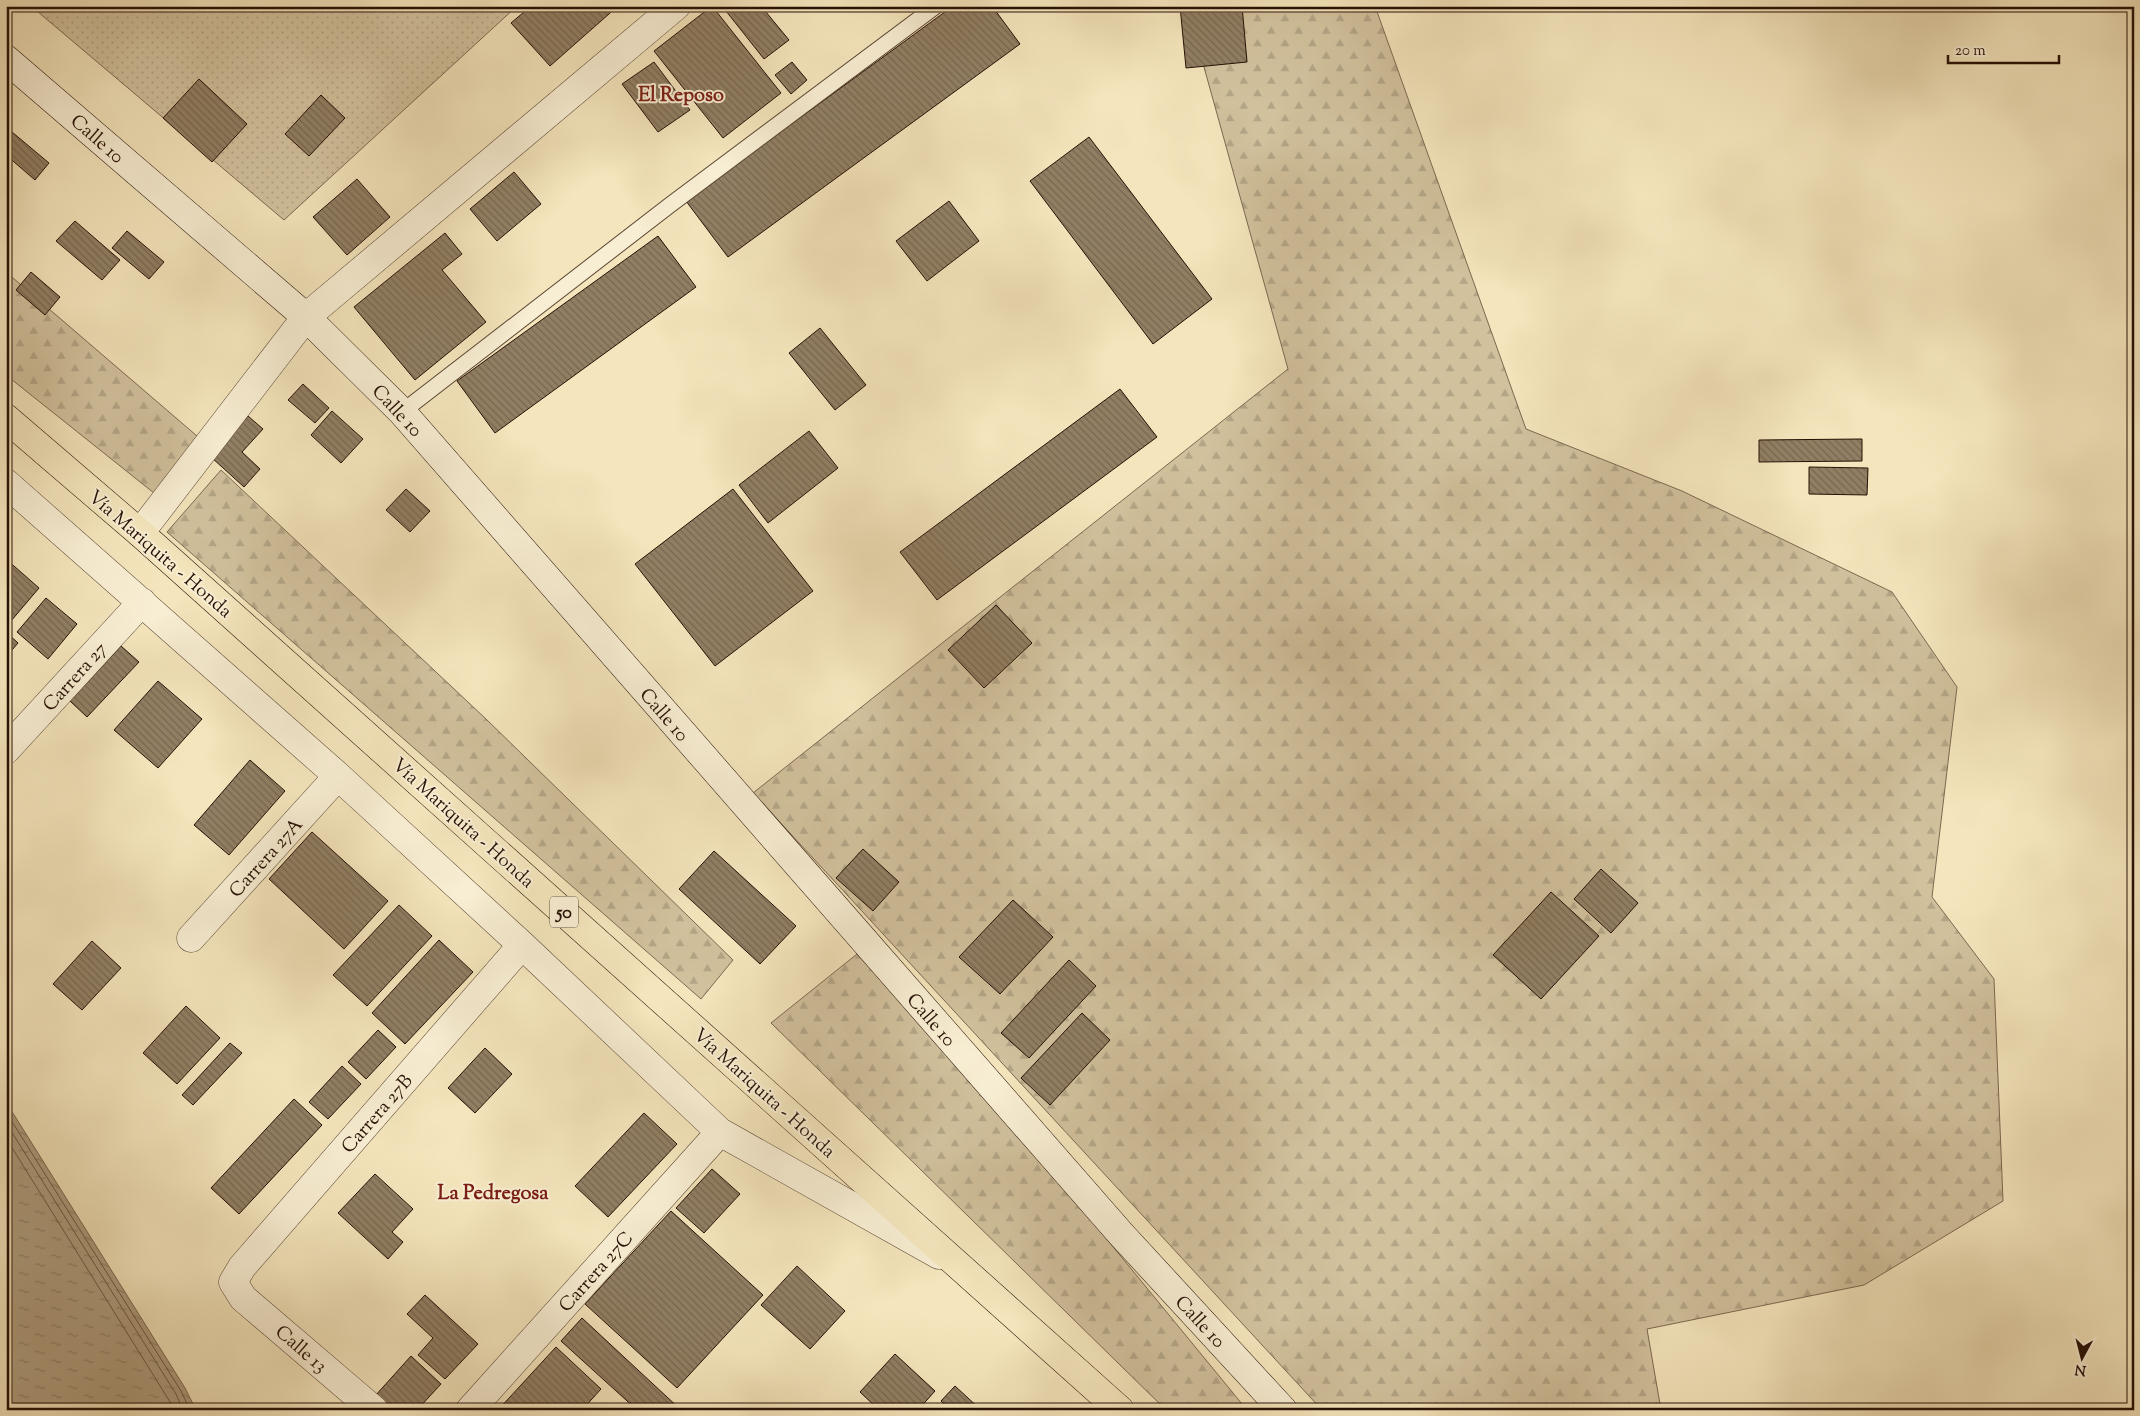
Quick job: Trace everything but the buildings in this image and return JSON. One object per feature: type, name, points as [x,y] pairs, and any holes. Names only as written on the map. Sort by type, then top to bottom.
[{"type":"highway","name":"Vía Mariquita - Honda","points":[[6,418],[140,532],[1120,1410]]},
{"type":"street","points":[[140,532],[306,317],[676,6]]},
{"type":"street","name":"Calle 10","points":[[6,59],[306,317],[402,412],[1120,1233],[1284,1410]]},
{"type":"street","points":[[6,483],[338,776],[522,945],[720,1132],[962,1268]]},
{"type":"street","name":"Carrera 27","points":[[6,750],[142,602]]},
{"type":"street","name":"Carrera 27A","points":[[191,938],[338,776]]},
{"type":"street","name":"Carrera 27B","points":[[233,1282],[242,1267],[522,945]]},
{"type":"street","name":"Carrera 27C","points":[[470,1410],[720,1132]]},
{"type":"street","name":"Calle 13","points":[[233,1282],[243,1298],[374,1410]]},
{"type":"lane","points":[[402,412],[670,205],[936,6]]},
{"type":"green space","points":[[31,6],[517,6],[284,220]]},
{"type":"green space","points":[[1187,6],[1375,6],[1526,429],[1682,491],[1892,592],[1957,687],[1932,897],[1994,979],[2003,1201],[1864,1285],[1647,1329],[1661,1410],[1322,1410],[753,793],[1288,369]]},
{"type":"green space","points":[[6,272],[204,442],[159,497],[6,375]]},
{"type":"green space","points":[[221,470],[486,719],[733,960],[701,999],[167,532]]},
{"type":"green space","points":[[857,954],[977,1081],[1247,1410],[1166,1410],[771,1023]]},
{"type":"water","points":[[6,1102],[185,1388],[196,1410],[6,1410]]},
{"type":"district","name":"El Reposo","points":[[681,94]]},
{"type":"district","name":"La Pedregosa","points":[[493,1192]]}]
